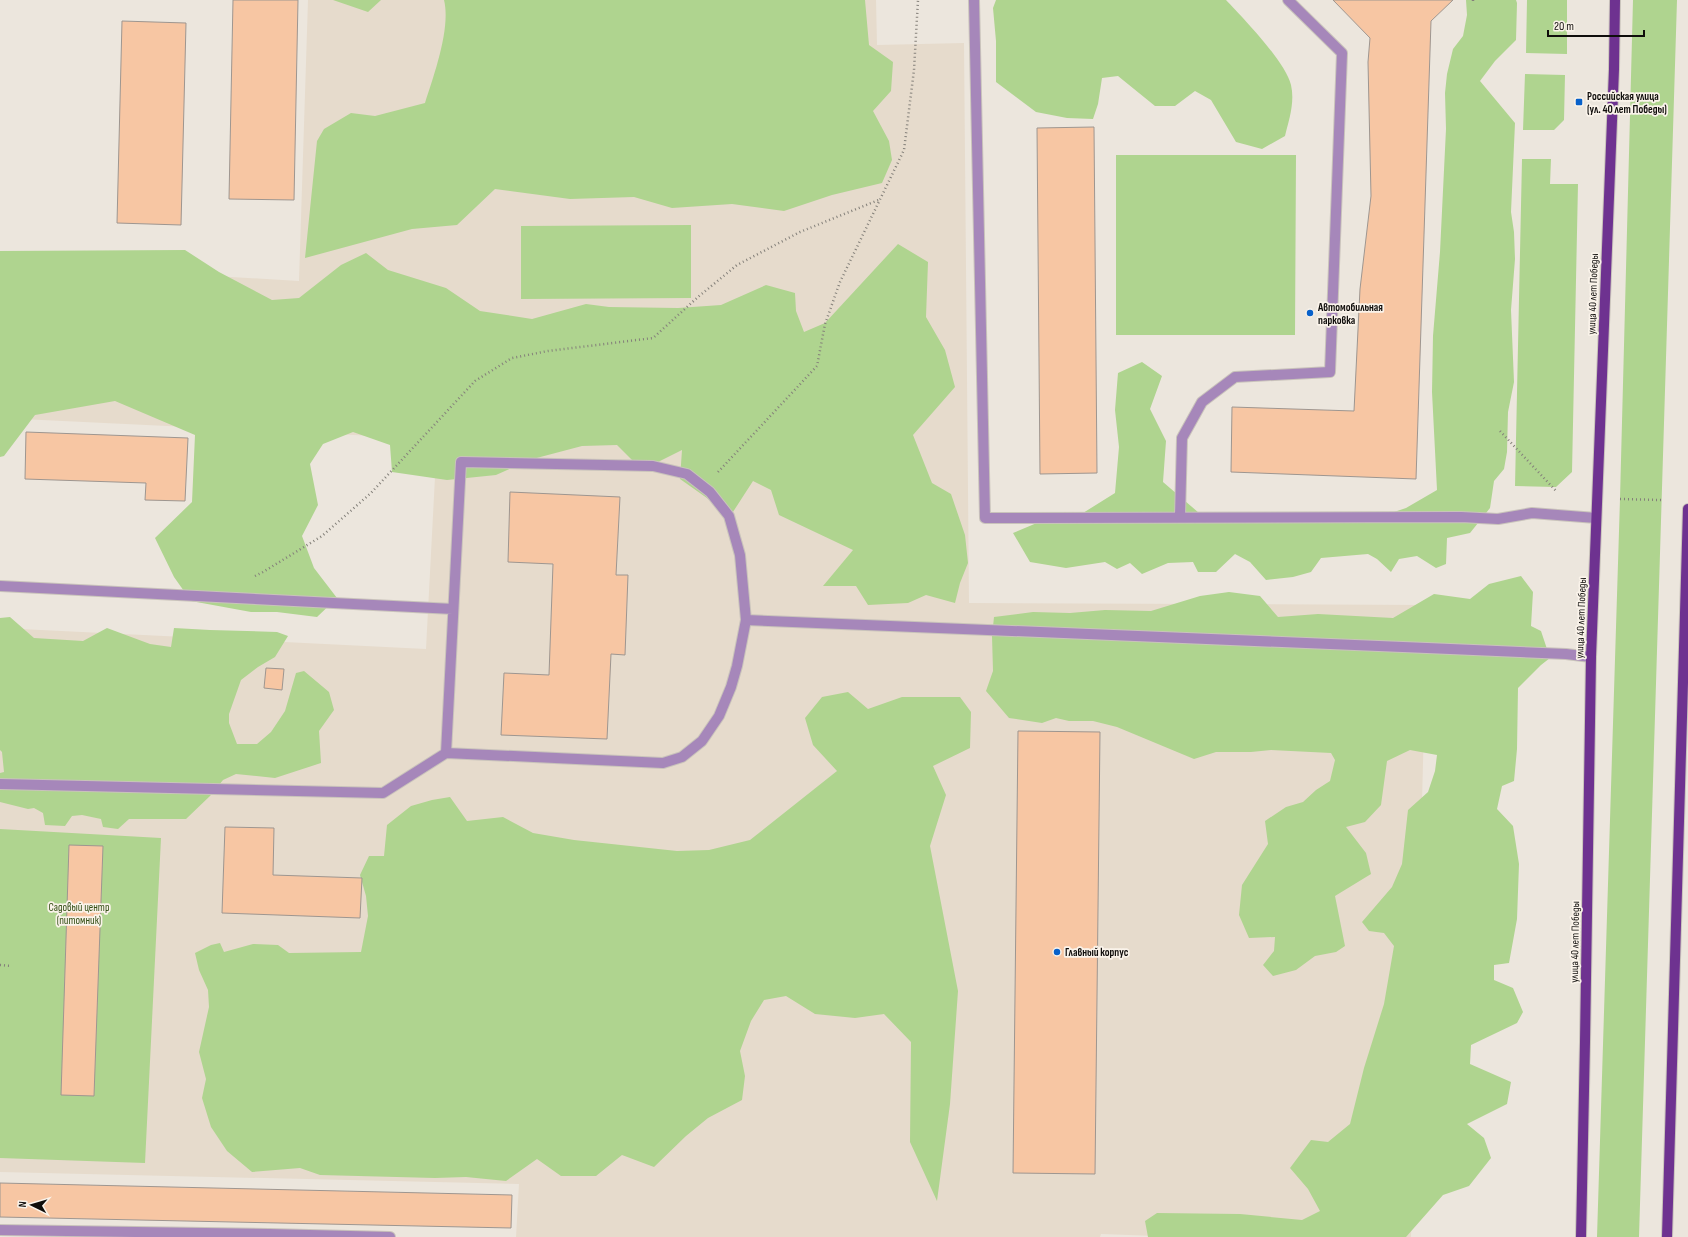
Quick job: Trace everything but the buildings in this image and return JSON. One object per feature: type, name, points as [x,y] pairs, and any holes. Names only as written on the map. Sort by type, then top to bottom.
[{"type":"main road","name":"улица 40 лет Победы","points":[[1581,1237],[1591,658],[1614,69],[1615,0]]},
{"type":"main road","points":[[1667,1237],[1688,509]]},
{"type":"lane","points":[[974,0],[985,518],[1461,517],[1498,519],[1532,513],[1596,518]]},
{"type":"lane","points":[[1180,517],[1182,438],[1202,402],[1235,377],[1330,372],[1342,53],[1288,0]]},
{"type":"lane","points":[[0,784],[383,793],[446,753],[656,763],[663,763],[682,757],[702,741],[719,716],[731,687],[737,666],[746,620],[740,555],[729,516],[710,492],[687,474],[653,466],[461,462],[446,753]]},
{"type":"lane","points":[[0,586],[453,609]]},
{"type":"lane","points":[[746,620],[1419,647],[1566,654],[1591,658]]},
{"type":"lane","points":[[0,1230],[390,1237]]},
{"type":"path","points":[[704,487],[817,366],[825,324],[840,282],[904,150],[914,70],[918,0]]},
{"type":"path","points":[[249,578],[263,572],[322,536],[371,493],[475,381],[512,358],[548,351],[653,338],[698,297],[737,265],[800,232],[881,199]]},
{"type":"path","points":[[1500,431],[1559,494]]},
{"type":"path","points":[[1620,500],[1661,500]]},
{"type":"path","points":[[0,965],[11,966]]},
{"type":"shaded area","points":[[308,0],[876,0],[877,45],[964,43],[969,603],[1427,605],[1411,1237],[1184,1237],[1101,1234],[1100,1237],[516,1237],[519,1184],[0,1172],[0,628],[426,649],[437,439],[0,418],[0,263],[299,281]]},
{"type":"green space","points":[[333,0],[381,0],[368,12]]},
{"type":"green space","points":[[444,0],[865,0],[869,45],[893,62],[891,91],[873,111],[889,141],[892,160],[882,183],[832,195],[784,211],[732,204],[672,208],[634,197],[570,199],[495,189],[457,225],[412,229],[305,258],[317,141],[324,129],[351,113],[375,116],[425,103],[437,65],[443,38],[446,11]]},
{"type":"green space","points":[[996,0],[1226,0],[1263,40],[1281,64],[1287,75],[1291,85],[1292,98],[1291,111],[1285,136],[1262,149],[1236,142],[1211,100],[1195,91],[1175,106],[1155,106],[1118,76],[1102,78],[1098,104],[1093,119],[1067,118],[1036,112],[996,82],[996,41],[993,8]]},
{"type":"green space","points":[[1466,0],[1516,0],[1517,3],[1516,40],[1495,61],[1480,81],[1515,123],[1511,212],[1514,232],[1515,259],[1511,310],[1514,382],[1508,412],[1507,452],[1504,469],[1494,481],[1490,508],[1470,533],[1447,538],[1446,564],[1436,568],[1417,556],[1399,559],[1391,572],[1377,559],[1368,554],[1321,558],[1311,572],[1293,577],[1266,580],[1250,562],[1235,554],[1216,572],[1198,572],[1193,562],[1168,563],[1142,574],[1130,563],[1117,569],[1105,562],[1066,568],[1030,562],[1013,533],[1051,517],[1083,513],[1115,493],[1119,447],[1115,410],[1118,373],[1142,362],[1162,376],[1150,409],[1166,441],[1163,482],[1199,513],[1361,523],[1406,508],[1437,490],[1432,392],[1433,336],[1440,252],[1446,129],[1445,93],[1447,74],[1453,49],[1463,36],[1467,15]]},
{"type":"green space","points":[[1527,0],[1567,0],[1567,54],[1526,53]]},
{"type":"green space","points":[[1633,0],[1677,0],[1639,1237],[1597,1237],[1620,499]]},
{"type":"green space","points":[[1525,74],[1565,75],[1564,120],[1554,130],[1523,130]]},
{"type":"green space","points":[[1116,155],[1296,155],[1295,335],[1116,335]]},
{"type":"green space","points":[[1522,159],[1551,159],[1550,184],[1578,184],[1572,472],[1556,487],[1515,486]]},
{"type":"green space","points":[[691,225],[691,298],[521,299],[521,226]]},
{"type":"green space","points":[[898,244],[928,262],[926,317],[945,350],[955,387],[913,435],[932,483],[951,494],[965,535],[968,563],[960,583],[955,603],[926,595],[908,603],[868,605],[856,586],[823,586],[853,550],[779,515],[771,490],[753,481],[731,515],[680,479],[682,450],[642,470],[617,445],[582,446],[529,460],[496,475],[447,480],[392,472],[390,445],[353,432],[323,444],[310,464],[318,505],[302,536],[314,568],[337,598],[317,617],[277,612],[251,612],[191,601],[174,577],[155,538],[192,502],[195,435],[115,401],[35,415],[4,456],[0,457],[0,251],[185,250],[219,272],[272,300],[299,298],[341,265],[366,253],[388,270],[446,288],[480,311],[532,319],[586,304],[609,307],[678,308],[721,305],[766,285],[795,293],[796,311],[804,332],[825,323]]},
{"type":"green space","points":[[1521,576],[1533,592],[1531,626],[1541,631],[1550,658],[1518,688],[1517,749],[1514,781],[1502,786],[1497,809],[1513,826],[1519,864],[1517,919],[1509,963],[1494,965],[1494,980],[1513,988],[1523,1012],[1517,1023],[1471,1045],[1470,1064],[1511,1082],[1507,1104],[1467,1124],[1484,1138],[1491,1158],[1469,1186],[1443,1195],[1406,1237],[1148,1237],[1145,1221],[1157,1213],[1240,1214],[1302,1220],[1320,1211],[1308,1189],[1290,1168],[1311,1140],[1328,1142],[1350,1124],[1364,1068],[1384,1004],[1394,946],[1384,933],[1369,931],[1362,922],[1392,887],[1402,864],[1408,810],[1428,792],[1435,771],[1437,755],[1410,750],[1387,761],[1381,805],[1365,822],[1346,827],[1366,853],[1371,874],[1335,896],[1345,946],[1336,952],[1315,956],[1296,970],[1273,976],[1263,965],[1274,951],[1275,937],[1249,938],[1239,915],[1242,885],[1268,844],[1265,821],[1286,807],[1303,802],[1316,790],[1330,781],[1335,760],[1331,753],[1271,750],[1251,752],[1216,752],[1194,759],[1117,727],[1093,721],[1069,721],[1056,718],[1042,723],[1009,718],[986,691],[993,671],[992,636],[994,617],[1033,612],[1070,613],[1105,610],[1151,611],[1200,596],[1229,592],[1260,596],[1278,617],[1318,614],[1393,618],[1434,594],[1470,599],[1489,584]]},
{"type":"green space","points":[[10,617],[34,638],[83,641],[107,628],[150,644],[171,647],[174,628],[277,632],[288,636],[275,657],[258,667],[241,680],[229,714],[229,723],[237,744],[257,744],[271,732],[285,711],[296,673],[304,671],[329,692],[334,710],[319,731],[321,763],[275,778],[236,774],[223,780],[210,796],[186,819],[129,819],[118,829],[103,827],[101,819],[82,815],[72,816],[65,826],[45,825],[43,813],[34,808],[28,809],[0,802],[0,773],[4,772],[2,752],[0,750],[0,618]]},
{"type":"green space","points":[[848,692],[868,709],[902,697],[960,697],[971,712],[970,748],[933,766],[946,795],[930,846],[958,991],[950,1104],[937,1201],[910,1142],[911,1042],[884,1014],[855,1018],[815,1014],[786,996],[764,1000],[751,1021],[740,1051],[745,1076],[742,1100],[708,1118],[686,1136],[654,1167],[622,1155],[596,1176],[561,1176],[537,1159],[506,1181],[466,1177],[435,1178],[320,1175],[300,1168],[252,1172],[227,1151],[211,1127],[202,1098],[206,1079],[199,1052],[209,1007],[208,990],[199,970],[195,953],[211,945],[220,943],[224,952],[253,944],[278,945],[289,953],[361,952],[368,916],[366,896],[360,875],[369,856],[384,856],[387,825],[411,806],[432,800],[450,797],[467,821],[503,817],[533,833],[574,840],[677,851],[709,850],[750,840],[837,771],[813,745],[805,718],[822,697]]},
{"type":"green space","name":"Садовый центр (питомник)","points":[[0,829],[161,838],[145,1163],[0,1158]]},
{"type":"place","name":"Российская улица (ул. 40 лет Победы)","points":[[1579,102]]},
{"type":"place","name":"Автомобильная парковка","points":[[1310,313]]},
{"type":"place","name":"Главный корпус","points":[[1057,952]]}]
